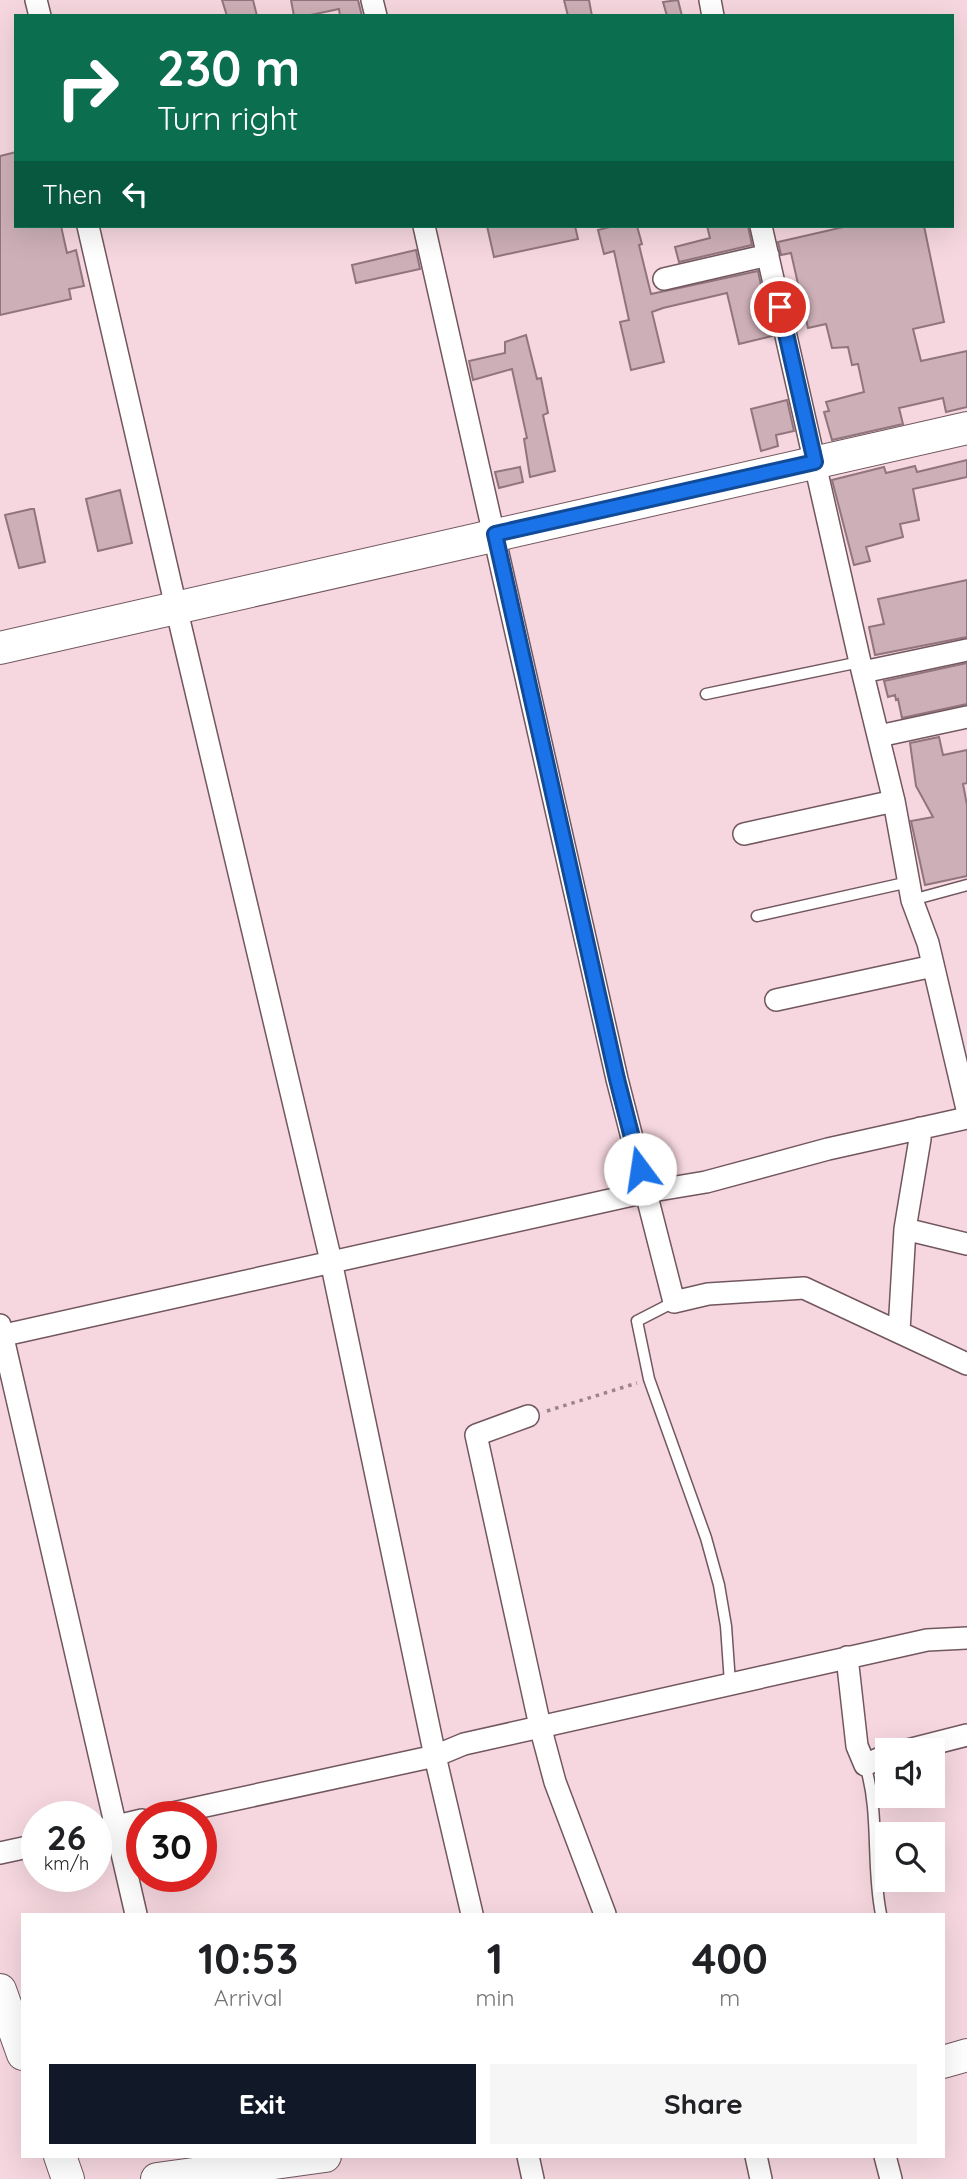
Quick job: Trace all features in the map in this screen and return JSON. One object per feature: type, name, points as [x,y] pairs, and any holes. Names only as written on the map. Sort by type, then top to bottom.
[{"type":"street","points":[[88,228],[331,1261],[435,1755],[472,1913]]},
{"type":"street","points":[[424,228],[617,1079],[674,1302],[708,1294],[804,1288],[967,1364]]},
{"type":"street","points":[[761,228],[894,801],[911,891],[928,943],[967,1109]]},
{"type":"street","points":[[664,279],[768,255]]},
{"type":"street","points":[[0,648],[967,428]]},
{"type":"street","points":[[861,667],[967,650]]},
{"type":"street","points":[[879,736],[967,717]]},
{"type":"street","points":[[744,834],[894,801]]},
{"type":"street","points":[[776,1000],[933,966]]},
{"type":"street","points":[[100,1801],[1,1332],[646,1192],[706,1182],[828,1149],[967,1118]]},
{"type":"street","points":[[899,1331],[905,1230],[920,1128]]},
{"type":"street","points":[[905,1230],[967,1244]]},
{"type":"street","points":[[528,1416],[476,1435],[540,1726],[555,1782],[605,1913]]},
{"type":"street","points":[[217,1803],[435,1755],[464,1744],[847,1657],[927,1640],[967,1638]]},
{"type":"street","points":[[847,1657],[857,1746],[864,1765],[875,1760]]},
{"type":"street","points":[[945,1741],[967,1735]]},
{"type":"street","points":[[112,1845],[136,1913]]},
{"type":"street","points":[[0,1853],[21,1848]]},
{"type":"street","points":[[0,1990],[21,2048]]},
{"type":"street","points":[[945,2061],[967,2055]]},
{"type":"street","points":[[61,2158],[68,2179]]},
{"type":"street","points":[[157,2179],[198,2169],[305,2158]]},
{"type":"street","points":[[528,2158],[533,2179]]},
{"type":"street","points":[[756,2158],[761,2179]]},
{"type":"street","points":[[886,2158],[891,2179]]},
{"type":"lane","points":[[706,694],[861,667]]},
{"type":"lane","points":[[757,916],[911,891],[967,885]]},
{"type":"lane","points":[[674,1302],[637,1321],[649,1379],[706,1538],[719,1585],[726,1626],[730,1683]]},
{"type":"lane","points":[[864,1765],[872,1788],[876,1888],[881,1913]]},
{"type":"path","points":[[528,1416],[649,1379]]},
{"type":"building","points":[[222,0],[253,0],[256,14],[226,14]]},
{"type":"building","points":[[291,0],[358,0],[362,14],[340,14],[339,9],[315,14],[294,14]]},
{"type":"building","points":[[564,0],[589,0],[592,14],[568,14]]},
{"type":"building","points":[[678,0],[682,14],[666,14],[663,2]]},
{"type":"building","points":[[14,152],[14,228],[61,228],[67,253],[76,250],[84,286],[69,289],[71,299],[0,315],[0,156]]},
{"type":"building","points":[[487,228],[575,228],[578,239],[494,257]]},
{"type":"building","points":[[638,228],[651,294],[758,271],[772,336],[739,344],[727,293],[663,308],[652,312],[664,362],[631,370],[620,322],[629,320],[614,251],[604,254],[598,230]]},
{"type":"building","points":[[708,228],[748,228],[752,245],[679,262],[675,247],[710,238]]},
{"type":"building","points":[[839,228],[924,228],[944,322],[913,329],[921,361],[967,351],[967,407],[946,412],[943,398],[899,408],[903,424],[832,440],[824,412],[829,411],[826,402],[864,392],[858,364],[852,365],[848,347],[832,348],[826,324],[808,328],[791,253],[781,255],[778,242]]},
{"type":"building","points":[[416,250],[420,269],[356,283],[352,265]]},
{"type":"building","points":[[526,335],[537,379],[541,378],[548,413],[543,415],[555,471],[530,477],[524,439],[527,438],[512,369],[473,380],[469,361],[505,353],[505,342]]},
{"type":"building","points":[[787,400],[794,431],[776,435],[778,446],[761,451],[751,409]]},
{"type":"building","points":[[967,460],[967,477],[913,489],[919,520],[900,524],[903,537],[866,547],[870,561],[854,565],[832,480],[884,467],[886,473],[915,466],[917,472]]},
{"type":"building","points":[[520,467],[523,482],[499,488],[495,472]]},
{"type":"building","points":[[120,490],[132,543],[98,551],[86,499]]},
{"type":"building","points":[[34,509],[45,562],[19,568],[5,515]]},
{"type":"building","points":[[967,580],[967,637],[875,655],[869,627],[884,624],[878,599]]},
{"type":"building","points":[[967,663],[967,704],[902,718],[898,699],[896,700],[895,695],[888,697],[884,681]]},
{"type":"building","points":[[939,737],[943,755],[967,750],[967,783],[963,784],[967,805],[967,876],[925,885],[911,821],[933,817],[916,786],[910,743]]},
{"type":"route","points":[[640,1169],[617,1079],[495,534],[815,462],[780,307]]}]
